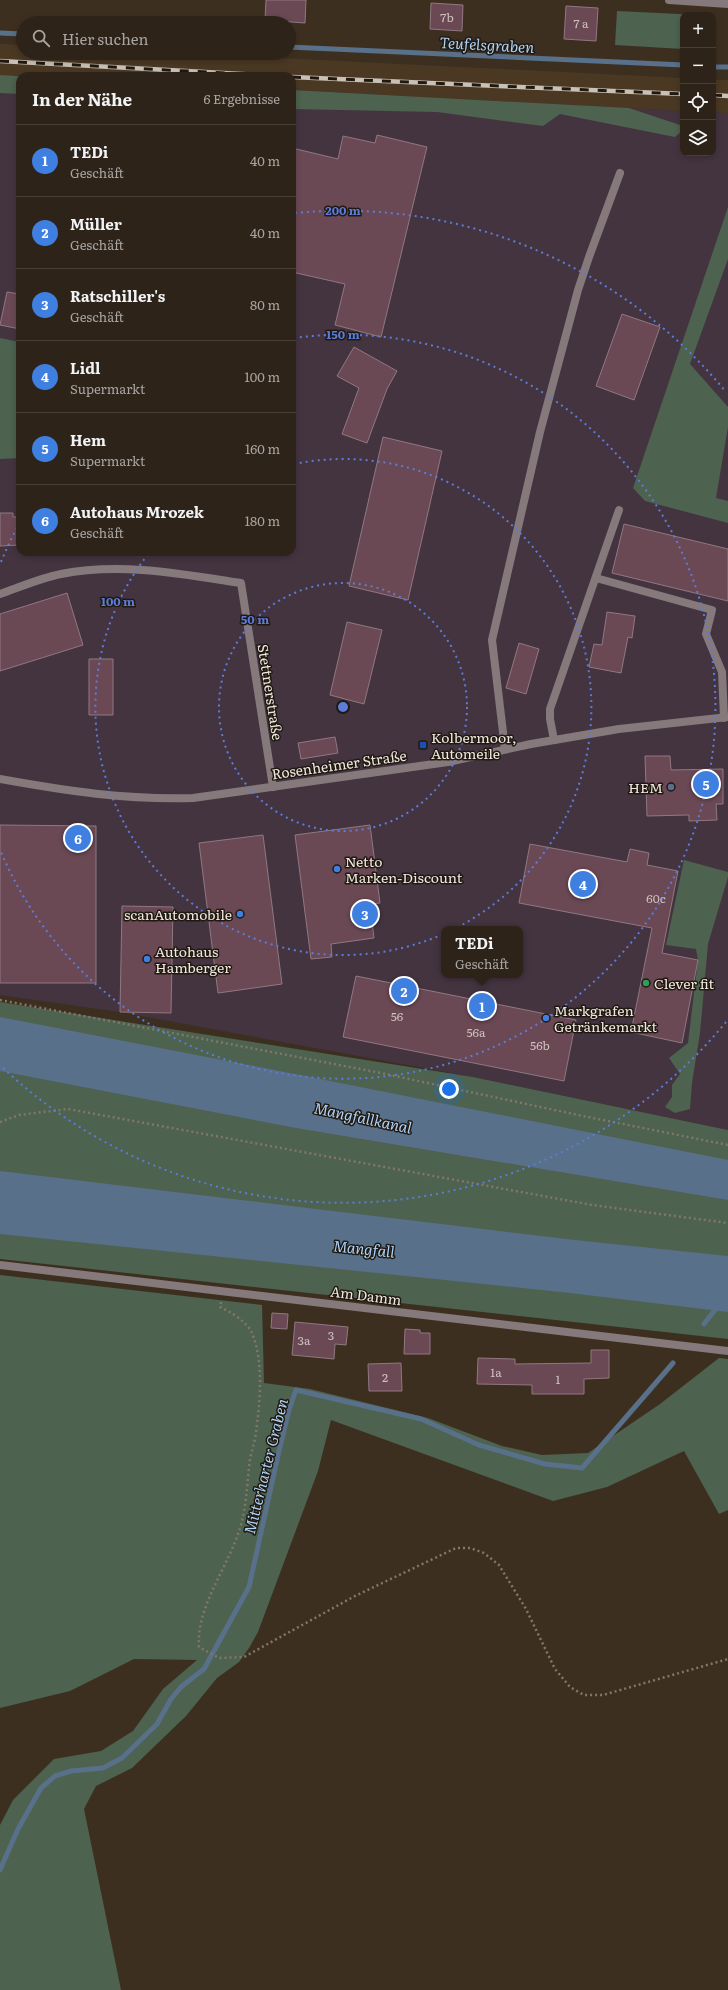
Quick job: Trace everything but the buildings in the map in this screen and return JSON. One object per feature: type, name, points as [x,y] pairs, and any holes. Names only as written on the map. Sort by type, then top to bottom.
[{"type":"street","points":[[669,0],[728,4]]},
{"type":"street","points":[[505,749],[492,640],[540,432],[578,290],[620,173]]},
{"type":"street","points":[[554,740],[550,719],[550,709],[619,510]]},
{"type":"street","name":"Stettnerstraße","points":[[0,594],[61,574],[104,569],[162,571],[241,583],[273,787]]},
{"type":"street","points":[[596,578],[712,610],[706,634],[722,672],[726,718]]},
{"type":"street","name":"Rosenheimer Straße","points":[[0,779],[84,793],[156,799],[193,798],[448,762],[505,749],[619,729],[726,718]]},
{"type":"street","name":"Am Damm","points":[[0,1265],[728,1351]]},
{"type":"path","points":[[0,1000],[381,1074],[578,1115],[728,1144]]},
{"type":"path","points":[[0,1122],[19,1115],[68,1109],[592,1205],[728,1223]]},
{"type":"path","points":[[223,1291],[220,1307],[233,1313],[251,1332],[258,1354],[259,1391],[256,1433],[250,1459],[248,1489],[240,1528],[217,1580],[198,1634],[199,1647],[219,1658],[244,1657],[355,1596],[456,1548],[470,1548],[484,1553],[499,1565],[526,1609],[555,1669],[570,1687],[584,1695],[603,1695],[728,1659]]},
{"type":"shaded area","points":[[0,44],[16,45],[16,60],[296,59],[680,78],[680,111],[296,90],[296,72],[16,72],[16,75],[0,75]]},
{"type":"shaded area","points":[[0,75],[16,76],[16,556],[296,556],[296,90],[680,111],[680,156],[716,156],[716,112],[728,113],[728,1130],[473,1077],[120,1012],[0,995]]},
{"type":"shaded area","points":[[716,80],[728,80],[728,113],[716,112]]},
{"type":"green space","points":[[617,11],[680,14],[680,49],[615,45]]},
{"type":"green space","points":[[0,75],[16,76],[16,94],[0,93]]},
{"type":"green space","points":[[296,90],[629,108],[680,125],[680,133],[675,137],[560,114],[543,126],[437,112],[296,109]]},
{"type":"green space","points":[[728,207],[728,259],[690,364],[728,407],[728,427],[716,498],[728,501],[728,523],[645,501],[633,488]]},
{"type":"green space","points":[[0,338],[16,341],[16,458],[0,459]]},
{"type":"green space","points":[[684,860],[728,872],[728,877],[708,944],[700,1033],[692,1083],[690,1109],[675,1113],[665,1107],[672,1097],[672,1085],[680,1074],[669,1058],[688,1043],[698,960],[696,949],[666,945]]},
{"type":"green space","points":[[0,1002],[473,1077],[728,1130],[728,1339],[0,1259]]},
{"type":"green space","points":[[0,1275],[262,1305],[264,1383],[310,1389],[428,1418],[502,1446],[542,1455],[588,1453],[660,1404],[719,1358],[728,1359],[728,1510],[719,1514],[684,1451],[607,1487],[553,1501],[331,1420],[318,1471],[258,1632],[249,1648],[239,1662],[217,1678],[186,1716],[132,1768],[96,1786],[84,1809],[121,1990],[0,1990],[0,1825],[13,1800],[54,1759],[101,1751],[133,1731],[163,1689],[197,1660],[134,1659],[70,1691],[0,1708]]},
{"type":"water","name":"Mangfallkanal","points":[[0,1017],[728,1160],[728,1200],[296,1128],[0,1071]]},
{"type":"water","name":"Mangfall","points":[[0,1171],[575,1240],[728,1256],[728,1312],[570,1293],[0,1234]]},
{"type":"waterway","name":"Teufelsgraben","points":[[0,33],[16,34]]},
{"type":"waterway","name":"Teufelsgraben","points":[[296,47],[680,65]]},
{"type":"waterway","name":"Teufelsgraben","points":[[716,67],[728,67]]},
{"type":"waterway","points":[[704,1324],[718,1306]]},
{"type":"waterway","name":"Mitterharter Graben","points":[[0,1870],[18,1829],[41,1788],[55,1776],[71,1771],[103,1768],[122,1758],[157,1724],[171,1699],[181,1687],[204,1669],[249,1587],[279,1451],[289,1410],[296,1390],[421,1419],[479,1445],[545,1464],[582,1468],[673,1363]]},
{"type":"railway","points":[[0,61],[205,72]]},
{"type":"railway","points":[[296,77],[680,94]]},
{"type":"railway","points":[[716,95],[728,96]]},
{"type":"place","name":"Kolbermoor, Automeile","points":[[423,745]]},
{"type":"place","name":"Hem","points":[[706,784]]},
{"type":"place","name":"HEM","points":[[671,787]]},
{"type":"place","name":"Autohaus Mrozek","points":[[78,838]]},
{"type":"place","name":"Netto Marken-Discount","points":[[337,869]]},
{"type":"place","name":"Lidl","points":[[583,884]]},
{"type":"place","name":"scanAutomobile","points":[[240,914]]},
{"type":"place","name":"Ratschiller's","points":[[365,914]]},
{"type":"place","name":"Autohaus Hamberger","points":[[147,959]]},
{"type":"place","name":"Clever fit","points":[[646,983]]},
{"type":"place","name":"Müller","points":[[404,991]]},
{"type":"place","name":"TEDi","points":[[482,1006]]},
{"type":"place","name":"Markgrafen Getränkemarkt","points":[[546,1018]]}]
